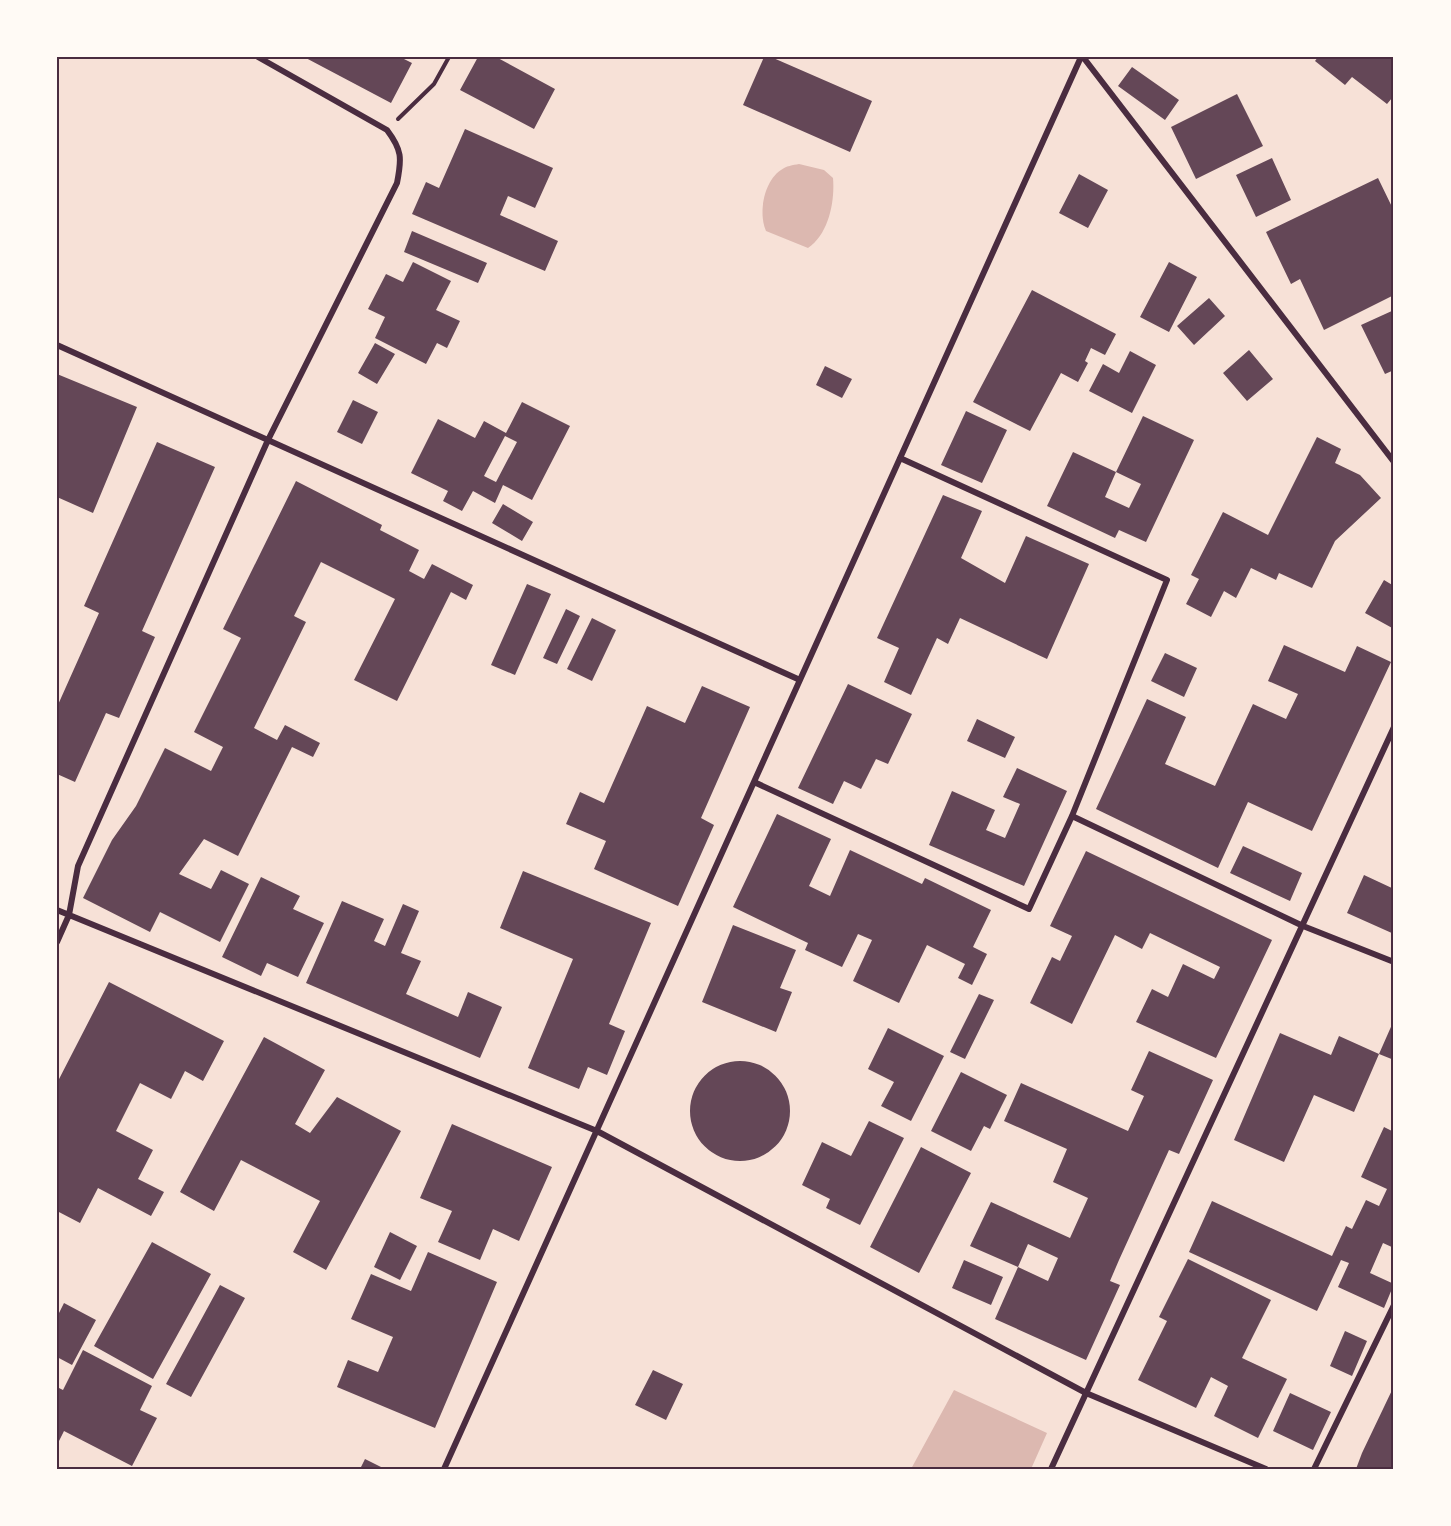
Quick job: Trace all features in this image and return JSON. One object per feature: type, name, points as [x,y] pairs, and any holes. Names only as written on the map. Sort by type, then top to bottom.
[{"type":"street","points":[[57,942],[69,915],[78,866],[268,440],[397,183],[401,165],[399,146],[387,130],[258,57]]},
{"type":"street","points":[[444,1469],[1082,57],[1394,462]]},
{"type":"street","points":[[57,345],[800,680]]},
{"type":"street","points":[[754,782],[1029,909],[1072,816],[1167,580],[900,458]]},
{"type":"street","points":[[1051,1469],[1394,727]]},
{"type":"street","points":[[1072,816],[1303,926],[1394,962]]},
{"type":"street","points":[[57,910],[597,1131],[1086,1393],[1266,1469]]},
{"type":"street","points":[[1314,1469],[1394,1305]]},
{"type":"path","points":[[387,130],[434,84],[449,57]]},
{"type":"shaded area","points":[[799,164],[824,170],[833,178],[832,207],[826,226],[808,248],[766,231],[763,215],[764,198],[770,182],[783,169]]},
{"type":"shaded area","points":[[954,1390],[1047,1433],[1031,1469],[911,1469]]},
{"type":"building","points":[[304,57],[400,57],[412,63],[391,103]]},
{"type":"building","points":[[478,57],[496,57],[555,89],[534,129],[460,90]]},
{"type":"building","points":[[764,57],[771,57],[872,101],[850,152],[743,105]]},
{"type":"building","points":[[1318,57],[1394,57],[1394,100],[1392,98],[1387,104],[1352,77],[1345,85],[1315,61]]},
{"type":"building","points":[[1132,67],[1179,100],[1165,120],[1118,86]]},
{"type":"building","points":[[1237,94],[1263,146],[1196,179],[1171,127]]},
{"type":"building","points":[[465,129],[553,168],[535,208],[508,196],[500,215],[558,241],[545,271],[412,214],[426,182],[439,188]]},
{"type":"building","points":[[1272,158],[1291,200],[1256,217],[1236,175]]},
{"type":"building","points":[[1079,174],[1108,190],[1088,228],[1059,213]]},
{"type":"building","points":[[1378,178],[1394,211],[1394,295],[1324,330],[1300,279],[1291,284],[1266,232]]},
{"type":"building","points":[[412,231],[487,263],[478,283],[404,252]]},
{"type":"building","points":[[413,262],[451,281],[436,310],[460,321],[447,348],[437,343],[426,364],[375,338],[385,317],[368,309],[386,274],[403,282]]},
{"type":"building","points":[[1169,262],[1197,277],[1169,332],[1140,317]]},
{"type":"building","points":[[1032,290],[1116,334],[1105,355],[1091,348],[1085,361],[1088,363],[1078,382],[1061,373],[1030,431],[973,402]]},
{"type":"building","points":[[1209,298],[1225,316],[1194,345],[1177,326]]},
{"type":"building","points":[[1394,310],[1394,370],[1385,374],[1361,325]]},
{"type":"building","points":[[375,343],[395,354],[377,384],[358,373]]},
{"type":"building","points":[[1249,350],[1273,379],[1247,401],[1223,373]]},
{"type":"building","points":[[1130,351],[1156,365],[1132,413],[1089,391],[1103,364],[1119,373]]},
{"type":"building","points":[[825,366],[852,379],[842,398],[816,385]]},
{"type":"building","points":[[57,374],[137,407],[93,513],[57,497]]},
{"type":"building","points":[[353,400],[378,412],[362,444],[337,432]]},
{"type":"building","points":[[522,402],[570,426],[532,500],[503,485],[495,503],[473,491],[462,511],[443,501],[448,491],[411,473],[438,419],[475,438],[484,421],[506,433]],"holes":[[[505,436],[517,442],[496,482],[484,476]]]},
{"type":"building","points":[[966,411],[1007,430],[982,483],[941,465]]},
{"type":"building","points":[[1143,416],[1194,440],[1146,542],[1119,530],[1115,538],[1047,506],[1073,452],[1116,472]],"holes":[[[1116,472],[1141,484],[1129,508],[1105,497]]]},
{"type":"building","points":[[1317,437],[1341,449],[1335,463],[1360,475],[1381,498],[1335,541],[1312,588],[1279,573],[1276,580],[1251,568],[1236,598],[1224,591],[1211,617],[1186,604],[1199,579],[1191,575],[1223,512],[1268,535]]},
{"type":"building","points":[[157,442],[215,467],[142,631],[155,637],[119,718],[106,713],[75,782],[57,774],[57,707],[99,613],[84,606]]},
{"type":"building","points":[[296,481],[382,525],[380,530],[419,550],[409,571],[424,579],[432,564],[473,585],[466,600],[451,592],[397,701],[354,680],[395,599],[321,562],[294,616],[306,622],[254,728],[277,740],[285,725],[320,743],[313,757],[292,747],[238,856],[204,839],[179,874],[211,889],[221,870],[249,884],[220,942],[160,912],[150,932],[83,898],[112,840],[136,806],[165,748],[211,771],[223,747],[194,732],[241,638],[223,629]]},
{"type":"building","points":[[943,495],[982,511],[961,558],[1005,583],[1026,536],[1089,564],[1047,659],[960,618],[948,644],[937,638],[911,695],[884,682],[899,648],[877,638]]},
{"type":"building","points":[[503,504],[533,522],[522,541],[492,523]]},
{"type":"building","points":[[1384,580],[1394,586],[1394,629],[1365,613]]},
{"type":"building","points":[[527,584],[551,594],[515,675],[491,665]]},
{"type":"building","points":[[566,609],[580,616],[557,664],[543,658]]},
{"type":"building","points":[[592,618],[616,630],[592,681],[567,669]]},
{"type":"building","points":[[1284,645],[1345,672],[1357,646],[1391,662],[1312,831],[1248,802],[1218,868],[1096,809],[1147,699],[1186,717],[1165,764],[1215,786],[1253,704],[1286,719],[1298,694],[1268,681]]},
{"type":"building","points":[[1165,653],[1197,668],[1184,697],[1151,681]]},
{"type":"building","points":[[848,684],[912,714],[888,764],[876,759],[861,789],[844,781],[833,804],[798,788]]},
{"type":"building","points":[[702,686],[750,707],[701,818],[714,825],[678,906],[594,869],[606,841],[566,824],[580,792],[604,803],[647,706],[685,723]]},
{"type":"building","points":[[977,719],[1015,737],[1005,758],[967,741]]},
{"type":"building","points":[[1017,768],[1067,791],[1024,886],[929,845],[952,791],[995,810],[986,830],[1005,838],[1020,804],[1003,797]]},
{"type":"building","points":[[777,814],[831,839],[809,886],[830,896],[850,850],[922,884],[925,878],[991,910],[973,947],[987,954],[972,985],[958,978],[965,964],[927,945],[899,1003],[853,981],[872,940],[858,934],[842,967],[805,950],[808,943],[733,907]]},
{"type":"building","points":[[1243,846],[1302,873],[1290,901],[1230,873]]},
{"type":"building","points":[[1086,851],[1272,940],[1216,1058],[1136,1022],[1152,989],[1168,997],[1183,964],[1214,979],[1220,967],[1150,933],[1142,949],[1115,935],[1072,1024],[1030,1003],[1052,957],[1060,961],[1072,936],[1050,926]]},
{"type":"building","points":[[523,871],[651,923],[609,1024],[625,1031],[607,1075],[588,1067],[579,1089],[528,1068],[573,959],[500,928]]},
{"type":"building","points":[[1364,875],[1394,889],[1394,934],[1347,913]]},
{"type":"building","points":[[261,877],[300,896],[293,909],[324,923],[298,977],[267,963],[261,976],[222,957]]},
{"type":"building","points":[[342,901],[384,919],[374,941],[385,946],[403,904],[419,911],[401,953],[421,961],[406,994],[458,1017],[468,992],[502,1007],[480,1058],[306,983]]},
{"type":"building","points":[[733,925],[796,950],[780,988],[792,992],[776,1032],[702,1002]]},
{"type":"building","points":[[109,982],[224,1041],[203,1081],[185,1071],[171,1099],[140,1083],[116,1131],[153,1150],[138,1179],[164,1192],[151,1216],[98,1188],[80,1223],[57,1211],[57,1083]]},
{"type":"building","points":[[979,994],[994,1000],[965,1059],[950,1052]]},
{"type":"building","points":[[1394,1020],[1394,1060],[1379,1054]]},
{"type":"building","points":[[888,1028],[944,1056],[911,1121],[881,1106],[894,1082],[868,1069]]},
{"type":"building","points":[[1280,1033],[1331,1055],[1339,1036],[1379,1054],[1354,1112],[1314,1095],[1284,1162],[1234,1140]]},
{"type":"building","points":[[264,1037],[325,1070],[295,1124],[310,1133],[337,1097],[401,1131],[326,1270],[293,1252],[320,1201],[241,1160],[214,1211],[180,1192]]},
{"type":"building","points":[[1149,1051],[1213,1080],[1179,1154],[1169,1150],[1119,1260],[1110,1281],[1120,1285],[1086,1360],[995,1319],[1018,1267],[970,1246],[991,1202],[1070,1238],[1088,1198],[1053,1182],[1067,1149],[1004,1121],[1021,1083],[1128,1131],[1144,1096],[1131,1090]],"holes":[[[1028,1244],[1058,1258],[1048,1281],[1018,1267]]]},
{"type":"building","points":[[740,1061],[768,1069],[782,1083],[790,1111],[782,1139],[768,1153],[740,1161],[712,1153],[698,1139],[690,1111],[698,1083],[712,1069]]},
{"type":"building","points":[[961,1072],[1007,1095],[990,1129],[984,1126],[971,1151],[931,1131]]},
{"type":"building","points":[[869,1121],[904,1138],[860,1225],[826,1208],[830,1199],[802,1185],[822,1142],[851,1156]]},
{"type":"building","points":[[452,1124],[552,1167],[519,1241],[493,1229],[480,1260],[438,1242],[452,1211],[420,1198]]},
{"type":"building","points":[[1384,1127],[1394,1132],[1394,1248],[1383,1243],[1370,1273],[1394,1284],[1384,1308],[1338,1287],[1349,1263],[1341,1260],[1317,1311],[1189,1252],[1212,1201],[1332,1256],[1346,1226],[1352,1229],[1366,1200],[1379,1206],[1387,1189],[1361,1177]]},
{"type":"building","points":[[921,1147],[971,1173],[919,1273],[870,1247]]},
{"type":"building","points":[[390,1232],[417,1246],[400,1280],[374,1267]]},
{"type":"building","points":[[152,1242],[211,1274],[153,1379],[94,1346]]},
{"type":"building","points":[[428,1252],[497,1282],[435,1428],[337,1387],[348,1360],[378,1372],[393,1337],[351,1319],[371,1274],[411,1291]]},
{"type":"building","points":[[1188,1259],[1271,1300],[1242,1358],[1287,1379],[1258,1438],[1214,1416],[1228,1386],[1211,1377],[1196,1408],[1138,1380],[1167,1321],[1159,1317]]},
{"type":"building","points":[[964,1260],[1003,1277],[991,1305],[952,1288]]},
{"type":"building","points":[[220,1285],[245,1298],[191,1397],[166,1384]]},
{"type":"building","points":[[64,1303],[96,1320],[72,1365],[57,1357],[57,1317]]},
{"type":"building","points":[[1345,1331],[1367,1341],[1352,1376],[1330,1366]]},
{"type":"building","points":[[83,1350],[152,1386],[140,1410],[157,1418],[132,1466],[64,1431],[57,1445],[57,1387],[63,1390]]},
{"type":"building","points":[[653,1370],[683,1384],[666,1420],[635,1405]]},
{"type":"building","points":[[1394,1386],[1394,1469],[1356,1469],[1362,1453]]},
{"type":"building","points":[[1290,1393],[1331,1412],[1313,1450],[1273,1431]]},
{"type":"building","points":[[365,1459],[385,1469],[360,1469]]}]
